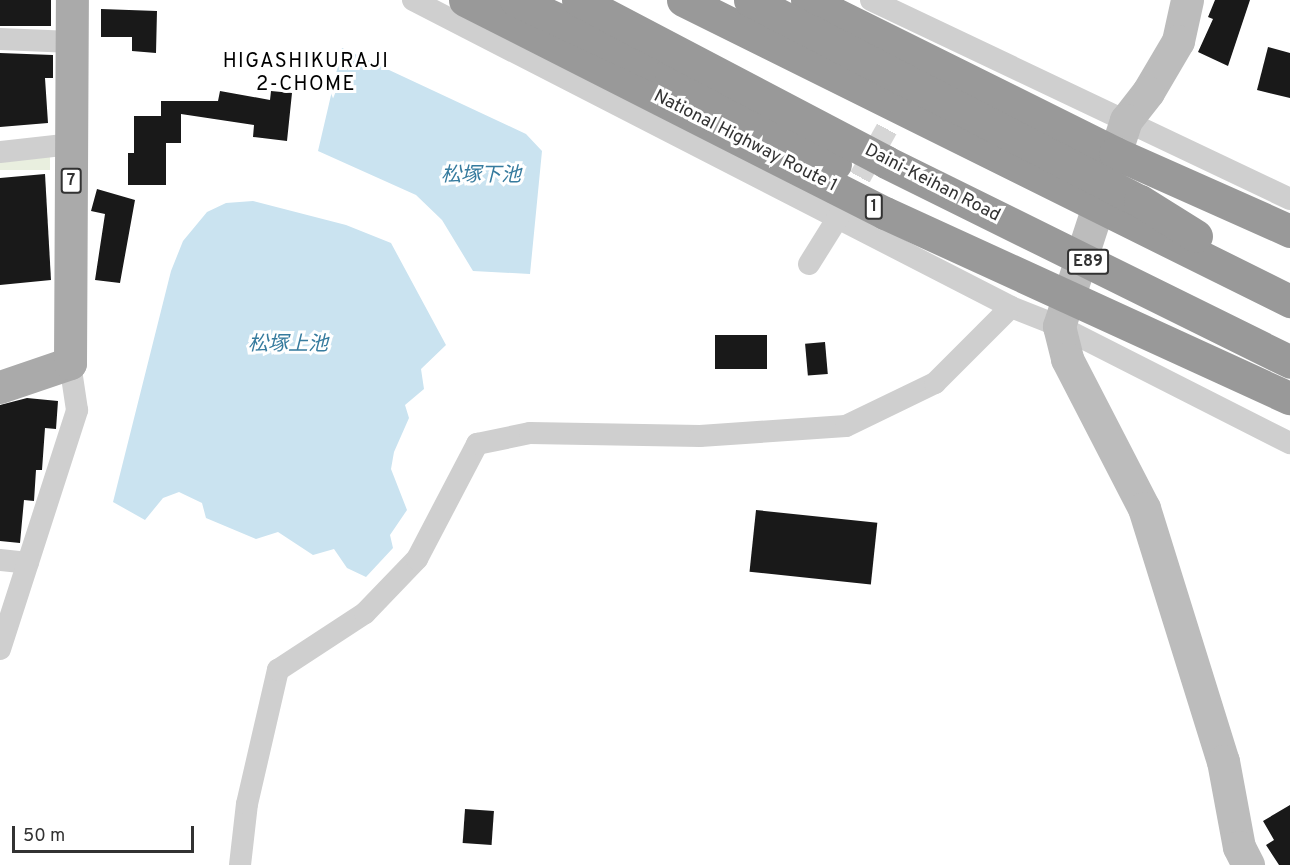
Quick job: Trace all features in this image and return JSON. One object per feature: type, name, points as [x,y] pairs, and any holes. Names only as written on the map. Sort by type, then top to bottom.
[{"type":"highway","name":"National Highway Route 1","points":[[465,0],[885,213],[1290,398]]},
{"type":"highway","points":[[516,0],[671,72],[880,189],[1096,266]]},
{"type":"highway","name":"Daini-Keihan Road","points":[[578,0],[886,162],[1290,362]]},
{"type":"highway","points":[[683,0],[1290,301]]},
{"type":"highway","points":[[750,0],[1140,201],[1290,296]]},
{"type":"highway","points":[[807,0],[1115,153],[1290,231]]},
{"type":"main road","name":"7","points":[[70,363],[72,0]]},
{"type":"main road","points":[[0,387],[70,363]]},
{"type":"street","points":[[871,0],[1290,199]]},
{"type":"street","points":[[1187,0],[1178,41],[1148,92],[1126,120],[1059,326],[1072,368],[1144,508],[1223,761],[1239,847],[1248,865]]},
{"type":"street","points":[[413,1],[839,216],[1011,307],[1059,326],[1290,443]]},
{"type":"street","points":[[0,39],[72,42]]},
{"type":"street","points":[[0,152],[71,144]]},
{"type":"street","points":[[809,264],[839,216]]},
{"type":"street","points":[[240,865],[247,804],[278,670],[365,613],[417,559],[477,444],[530,433],[700,436],[846,426],[935,383],[1011,307]]},
{"type":"street","points":[[0,650],[76,410],[70,363]]},
{"type":"street","points":[[0,560],[28,563]]},
{"type":"green space","points":[[0,157],[50,157],[50,170],[0,170]]},
{"type":"water","name":"松塚下池","points":[[342,48],[526,134],[542,151],[530,274],[473,271],[442,220],[416,195],[318,151]]},
{"type":"water","name":"松塚上池","points":[[253,201],[346,225],[391,243],[446,345],[421,369],[424,389],[405,405],[409,418],[394,452],[391,469],[407,510],[390,535],[393,548],[366,577],[347,568],[334,549],[313,555],[278,532],[256,539],[206,518],[202,503],[179,492],[163,498],[145,520],[113,502],[171,271],[183,241],[207,212],[226,203]]},
{"type":"building","points":[[0,0],[51,0],[51,26],[0,26]]},
{"type":"building","points":[[1215,0],[1250,0],[1228,66],[1198,52],[1213,19],[1208,17]]},
{"type":"building","points":[[101,9],[157,11],[156,53],[132,51],[132,37],[101,37]]},
{"type":"building","points":[[1268,47],[1290,53],[1290,98],[1257,90]]},
{"type":"building","points":[[0,53],[53,55],[53,78],[45,78],[48,123],[0,127]]},
{"type":"building","points":[[220,91],[270,100],[271,91],[292,93],[287,141],[253,137],[254,125],[181,114],[181,143],[166,143],[166,185],[128,185],[128,153],[134,153],[134,116],[161,116],[161,101],[218,101]]},
{"type":"building","points":[[45,174],[51,280],[0,285],[0,178]]},
{"type":"building","points":[[97,189],[135,200],[120,283],[95,280],[105,214],[91,211]]},
{"type":"building","points":[[715,335],[767,335],[767,369],[715,369]]},
{"type":"building","points":[[825,342],[828,374],[808,376],[805,344]]},
{"type":"building","points":[[27,398],[58,401],[56,429],[45,428],[42,470],[36,470],[34,501],[24,500],[20,543],[0,541],[0,405]]},
{"type":"building","points":[[756,510],[877,523],[871,584],[750,572]]},
{"type":"building","points":[[1290,805],[1290,865],[1279,865],[1266,845],[1274,840],[1263,821]]},
{"type":"building","points":[[465,809],[494,811],[492,845],[463,843]]},
{"type":"tunnel","points":[[844,206],[905,96]]},
{"type":"district","name":"HIGASHIKURAJI 2-CHOME","points":[[306,74]]}]
